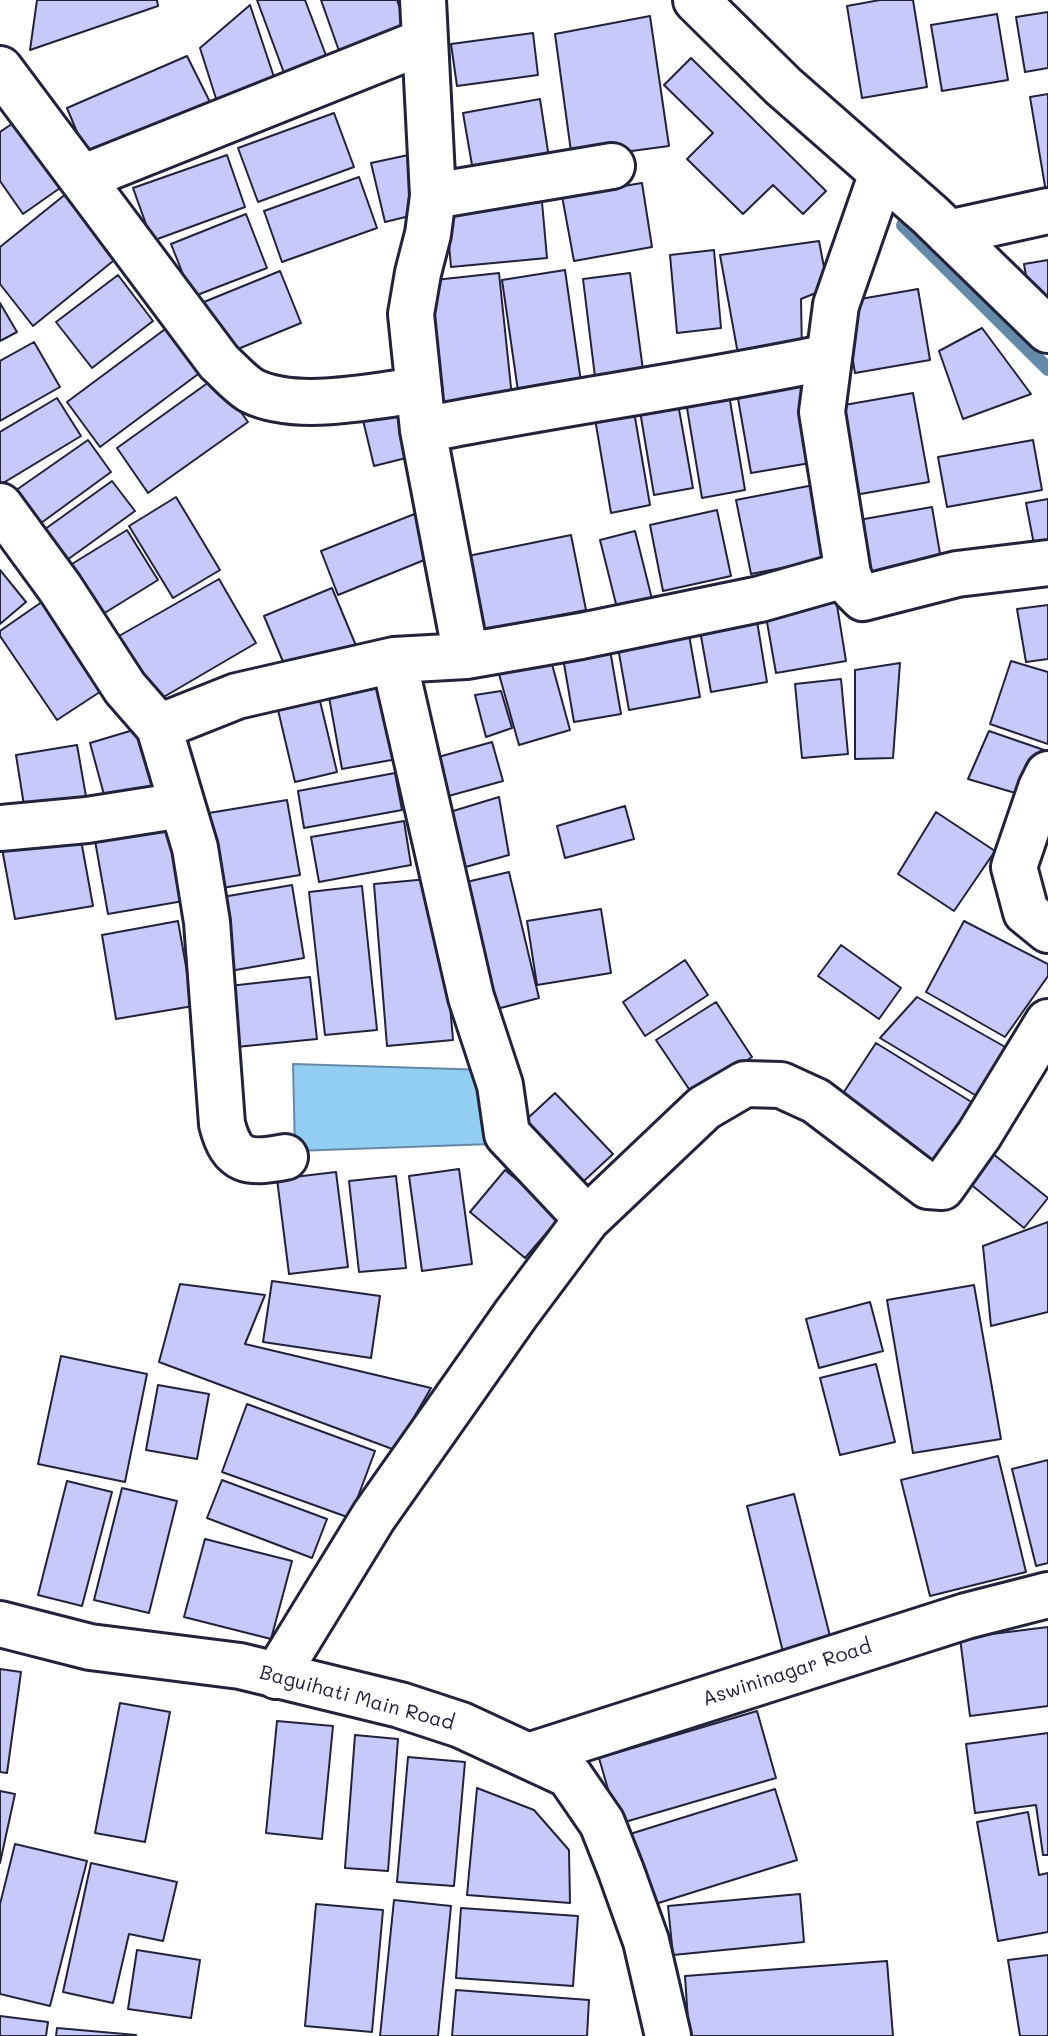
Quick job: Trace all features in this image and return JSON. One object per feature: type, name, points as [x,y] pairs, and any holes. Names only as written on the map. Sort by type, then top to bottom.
[{"type":"street","points":[[696,0],[783,86],[948,233],[1048,330]]},
{"type":"street","points":[[82,178],[424,21],[433,196],[411,314],[421,410],[466,656]]},
{"type":"street","points":[[0,69],[219,362],[251,390],[281,400],[333,400],[421,410],[542,407],[723,379],[829,357]]},
{"type":"street","points":[[433,196],[612,166]]},
{"type":"street","points":[[882,173],[836,305],[822,412],[848,574],[854,589],[863,598],[957,574],[1048,563]]},
{"type":"street","points":[[948,233],[1048,211]]},
{"type":"street","points":[[0,506],[60,588],[125,688],[159,727],[195,848],[207,922],[222,1124],[227,1144],[239,1156],[258,1163],[285,1157]]},
{"type":"street","points":[[159,727],[237,696],[394,660],[466,656],[581,636],[746,602],[848,574]]},
{"type":"street","points":[[394,660],[471,997],[500,1085],[507,1134],[587,1219]]},
{"type":"street","points":[[1048,774],[1014,867],[1026,912],[1048,930]]},
{"type":"street","points":[[0,828],[87,820],[182,805]]},
{"type":"street","points":[[276,1676],[374,1516],[587,1219],[704,1108],[745,1084],[781,1085],[816,1101],[928,1186],[942,1187],[979,1135],[1048,1022]]},
{"type":"street","name":"Aswininagar Road","points":[[528,1756],[966,1616],[1048,1595]]},
{"type":"street","name":"Baguihati Main Road","points":[[0,1624],[90,1647],[240,1666],[412,1709],[461,1725],[569,1775],[602,1823],[646,1941],[668,2036]]},
{"type":"water","points":[[293,1064],[488,1070],[492,1144],[295,1151]]},
{"type":"building","points":[[37,0],[157,0],[158,6],[30,50]]},
{"type":"building","points":[[257,0],[305,0],[330,66],[287,81]]},
{"type":"building","points":[[321,0],[397,0],[411,40],[344,65]]},
{"type":"building","points":[[880,0],[913,0],[927,87],[862,98],[847,6]]},
{"type":"building","points":[[250,5],[277,86],[219,108],[200,48]]},
{"type":"building","points":[[1048,12],[1048,68],[1025,72],[1016,17]]},
{"type":"building","points":[[997,14],[1008,80],[942,91],[931,25]]},
{"type":"building","points":[[650,16],[669,146],[572,159],[555,34]]},
{"type":"building","points":[[533,33],[538,75],[457,86],[451,44]]},
{"type":"building","points":[[187,56],[214,110],[91,166],[67,108]]},
{"type":"building","points":[[691,58],[826,191],[803,214],[773,185],[743,214],[687,159],[713,133],[664,85]]},
{"type":"building","points":[[1048,94],[1048,204],[1030,97]]},
{"type":"building","points":[[540,99],[549,158],[473,171],[463,113]]},
{"type":"building","points":[[334,113],[354,167],[258,202],[238,148]]},
{"type":"building","points":[[25,115],[70,181],[23,214],[0,181],[0,132]]},
{"type":"building","points":[[413,154],[426,212],[385,222],[371,163]]},
{"type":"building","points":[[227,155],[245,207],[152,241],[133,188]]},
{"type":"building","points":[[359,177],[377,228],[282,262],[264,211]]},
{"type":"building","points":[[642,183],[652,247],[574,261],[562,196]]},
{"type":"building","points":[[72,189],[123,253],[33,326],[0,284],[0,247]]},
{"type":"building","points":[[542,202],[547,258],[451,267],[446,212]]},
{"type":"building","points":[[246,214],[267,268],[192,297],[171,244]]},
{"type":"building","points":[[819,241],[828,288],[801,299],[802,356],[740,365],[720,255]]},
{"type":"building","points":[[714,250],[721,328],[677,333],[670,255]]},
{"type":"building","points":[[1048,260],[1048,309],[1032,312],[1024,264]]},
{"type":"building","points":[[565,270],[582,389],[519,398],[502,280]]},
{"type":"building","points":[[280,271],[301,323],[221,356],[199,304]]},
{"type":"building","points":[[499,273],[512,397],[439,405],[426,281]]},
{"type":"building","points":[[630,273],[643,370],[595,377],[583,279]]},
{"type":"building","points":[[118,275],[153,321],[92,368],[56,322]]},
{"type":"building","points":[[918,289],[930,360],[855,373],[843,302]]},
{"type":"building","points":[[0,303],[17,332],[0,341]]},
{"type":"building","points":[[176,321],[209,366],[100,447],[67,402]]},
{"type":"building","points":[[982,328],[1031,394],[963,419],[939,351]]},
{"type":"building","points":[[34,342],[60,387],[0,421],[0,361]]},
{"type":"building","points":[[216,377],[248,422],[148,493],[117,448]]},
{"type":"building","points":[[803,381],[816,462],[751,473],[737,393]]},
{"type":"building","points":[[728,389],[745,490],[702,498],[685,396]]},
{"type":"building","points":[[913,393],[929,482],[849,496],[833,407]]},
{"type":"building","points":[[57,398],[81,436],[0,485],[0,432]]},
{"type":"building","points":[[677,398],[693,488],[654,495],[639,405]]},
{"type":"building","points":[[410,404],[422,454],[374,466],[362,416]]},
{"type":"building","points":[[633,406],[650,505],[611,513],[594,413]]},
{"type":"building","points":[[88,440],[111,472],[26,534],[2,500]]},
{"type":"building","points":[[1033,440],[1042,490],[947,507],[938,457]]},
{"type":"building","points":[[112,481],[135,511],[56,568],[34,537]]},
{"type":"building","points":[[824,483],[837,557],[751,574],[736,500]]},
{"type":"building","points":[[176,497],[220,570],[173,598],[129,526]]},
{"type":"building","points":[[1048,499],[1048,558],[1037,560],[1026,503]]},
{"type":"building","points":[[932,507],[943,571],[867,585],[853,521]]},
{"type":"building","points":[[717,510],[731,576],[663,591],[650,525]]},
{"type":"building","points":[[422,511],[439,554],[338,595],[321,551]]},
{"type":"building","points":[[127,530],[158,580],[90,622],[59,572]]},
{"type":"building","points":[[635,531],[653,603],[618,612],[600,540]]},
{"type":"building","points":[[571,535],[586,610],[473,632],[458,558]]},
{"type":"building","points":[[0,570],[26,602],[0,624]]},
{"type":"building","points":[[219,579],[256,643],[150,705],[112,640]]},
{"type":"building","points":[[332,588],[357,648],[289,676],[264,616]]},
{"type":"building","points":[[835,593],[846,661],[776,673],[764,605]]},
{"type":"building","points":[[49,597],[109,686],[57,720],[0,636],[0,631]]},
{"type":"building","points":[[1048,605],[1048,659],[1026,662],[1017,609]]},
{"type":"building","points":[[756,615],[767,682],[711,692],[699,625]]},
{"type":"building","points":[[688,629],[700,697],[629,710],[617,642]]},
{"type":"building","points":[[609,644],[621,714],[574,722],[562,652]]},
{"type":"building","points":[[547,646],[570,730],[519,745],[495,660]]},
{"type":"building","points":[[1011,661],[1048,672],[1048,744],[990,724]]},
{"type":"building","points":[[900,663],[893,758],[855,759],[855,670]]},
{"type":"building","points":[[841,679],[848,754],[802,758],[795,684]]},
{"type":"building","points":[[385,687],[397,759],[342,769],[329,697]]},
{"type":"building","points":[[501,691],[512,728],[486,737],[475,695]]},
{"type":"building","points":[[320,701],[337,772],[295,782],[278,710]]},
{"type":"building","points":[[150,725],[167,785],[106,802],[90,743]]},
{"type":"building","points":[[989,731],[1047,751],[1022,795],[968,779]]},
{"type":"building","points":[[492,742],[503,781],[434,800],[424,761]]},
{"type":"building","points":[[77,745],[88,808],[26,818],[16,755]]},
{"type":"building","points":[[395,773],[402,810],[304,828],[298,791]]},
{"type":"building","points":[[499,797],[509,855],[451,871],[440,815]]},
{"type":"building","points":[[287,800],[300,875],[210,890],[197,815]]},
{"type":"building","points":[[625,806],[634,839],[565,858],[557,826]]},
{"type":"building","points":[[936,812],[995,851],[954,911],[898,874]]},
{"type":"building","points":[[182,819],[195,899],[108,914],[94,835]]},
{"type":"building","points":[[404,821],[411,865],[319,882],[311,837]]},
{"type":"building","points":[[79,829],[93,906],[15,919],[1,843]]},
{"type":"building","points":[[509,872],[539,998],[489,1011],[458,884]]},
{"type":"building","points":[[439,878],[453,1040],[387,1046],[374,884]]},
{"type":"building","points":[[292,885],[304,958],[224,972],[211,899]]},
{"type":"building","points":[[362,886],[377,1030],[325,1035],[309,892]]},
{"type":"building","points":[[601,909],[611,973],[537,985],[527,921]]},
{"type":"building","points":[[178,921],[193,1006],[116,1019],[102,935]]},
{"type":"building","points":[[964,921],[1048,964],[1048,976],[1005,1037],[926,992]]},
{"type":"building","points":[[841,945],[901,988],[879,1019],[818,976]]},
{"type":"building","points":[[685,960],[708,995],[645,1036],[623,1002]]},
{"type":"building","points":[[310,977],[317,1039],[226,1048],[220,987]]},
{"type":"building","points":[[917,997],[1014,1052],[985,1101],[880,1038]]},
{"type":"building","points":[[716,1002],[752,1057],[693,1095],[656,1040]]},
{"type":"building","points":[[876,1043],[978,1106],[935,1163],[838,1101]]},
{"type":"building","points":[[555,1093],[613,1154],[572,1192],[515,1130]]},
{"type":"building","points":[[987,1149],[1048,1198],[1024,1228],[963,1178]]},
{"type":"building","points":[[459,1169],[472,1264],[422,1271],[409,1176]]},
{"type":"building","points":[[505,1170],[561,1216],[525,1258],[470,1212]]},
{"type":"building","points":[[336,1172],[348,1267],[289,1274],[277,1179]]},
{"type":"building","points":[[396,1176],[406,1268],[359,1272],[349,1181]]},
{"type":"building","points":[[1048,1222],[1048,1312],[991,1326],[983,1246]]},
{"type":"building","points":[[272,1281],[380,1296],[371,1358],[263,1342]]},
{"type":"building","points":[[180,1284],[265,1295],[245,1344],[431,1388],[395,1450],[159,1362]]},
{"type":"building","points":[[974,1285],[1001,1439],[913,1453],[887,1300]]},
{"type":"building","points":[[870,1302],[883,1351],[819,1368],[806,1319]]},
{"type":"building","points":[[61,1356],[147,1374],[125,1482],[38,1464]]},
{"type":"building","points":[[876,1364],[895,1442],[840,1455],[820,1378]]},
{"type":"building","points":[[158,1385],[209,1394],[197,1459],[146,1450]]},
{"type":"building","points":[[247,1404],[375,1451],[350,1518],[222,1472]]},
{"type":"building","points":[[998,1456],[1026,1572],[930,1596],[901,1480]]},
{"type":"building","points":[[1048,1460],[1048,1563],[1036,1566],[1012,1469]]},
{"type":"building","points":[[222,1480],[327,1519],[312,1558],[207,1518]]},
{"type":"building","points":[[67,1481],[112,1492],[82,1606],[38,1595]]},
{"type":"building","points":[[122,1488],[177,1501],[149,1613],[94,1600]]},
{"type":"building","points":[[794,1494],[832,1644],[784,1656],[747,1506]]},
{"type":"building","points":[[205,1539],[292,1561],[271,1639],[184,1617]]},
{"type":"building","points":[[1048,1627],[1048,1706],[970,1716],[960,1638]]},
{"type":"building","points":[[0,1669],[21,1672],[7,1773],[0,1772]]},
{"type":"building","points":[[120,1703],[170,1712],[145,1842],[95,1833]]},
{"type":"building","points":[[757,1711],[776,1778],[618,1824],[599,1758]]},
{"type":"building","points":[[277,1721],[333,1726],[322,1839],[266,1833]]},
{"type":"building","points":[[1048,1733],[1048,1855],[1043,1855],[1036,1805],[975,1813],[966,1744]]},
{"type":"building","points":[[355,1735],[398,1739],[388,1871],[345,1868]]},
{"type":"building","points":[[408,1757],[465,1762],[454,1886],[397,1882]]},
{"type":"building","points":[[477,1788],[534,1810],[569,1850],[570,1903],[467,1895]]},
{"type":"building","points":[[775,1789],[797,1860],[652,1905],[630,1834]]},
{"type":"building","points":[[0,1791],[15,1794],[0,1863]]},
{"type":"building","points":[[1028,1812],[1039,1875],[1048,1873],[1048,1932],[998,1941],[977,1822]]},
{"type":"building","points":[[15,1844],[87,1861],[50,2006],[0,1994],[0,1904]]},
{"type":"building","points":[[91,1863],[177,1882],[163,1941],[129,1934],[113,2003],[63,1992]]},
{"type":"building","points":[[800,1894],[804,1942],[673,1955],[668,1906]]},
{"type":"building","points":[[394,1900],[451,1906],[438,2036],[380,2036]]},
{"type":"building","points":[[316,1904],[383,1910],[372,2032],[305,2026]]},
{"type":"building","points":[[461,1908],[578,1916],[573,1986],[456,1978]]},
{"type":"building","points":[[137,1950],[200,1960],[191,2018],[128,2009]]},
{"type":"building","points":[[1048,1955],[1048,2036],[1020,2036],[1008,1960]]},
{"type":"building","points":[[887,1961],[893,2036],[689,2036],[685,1976]]},
{"type":"building","points":[[456,1990],[589,2000],[587,2036],[452,2036]]},
{"type":"building","points":[[0,2016],[48,2022],[46,2036],[0,2036]]},
{"type":"building","points":[[57,2028],[136,2035],[136,2036],[56,2036]]},
{"type":"waterway","points":[[903,225],[1048,369]]}]
